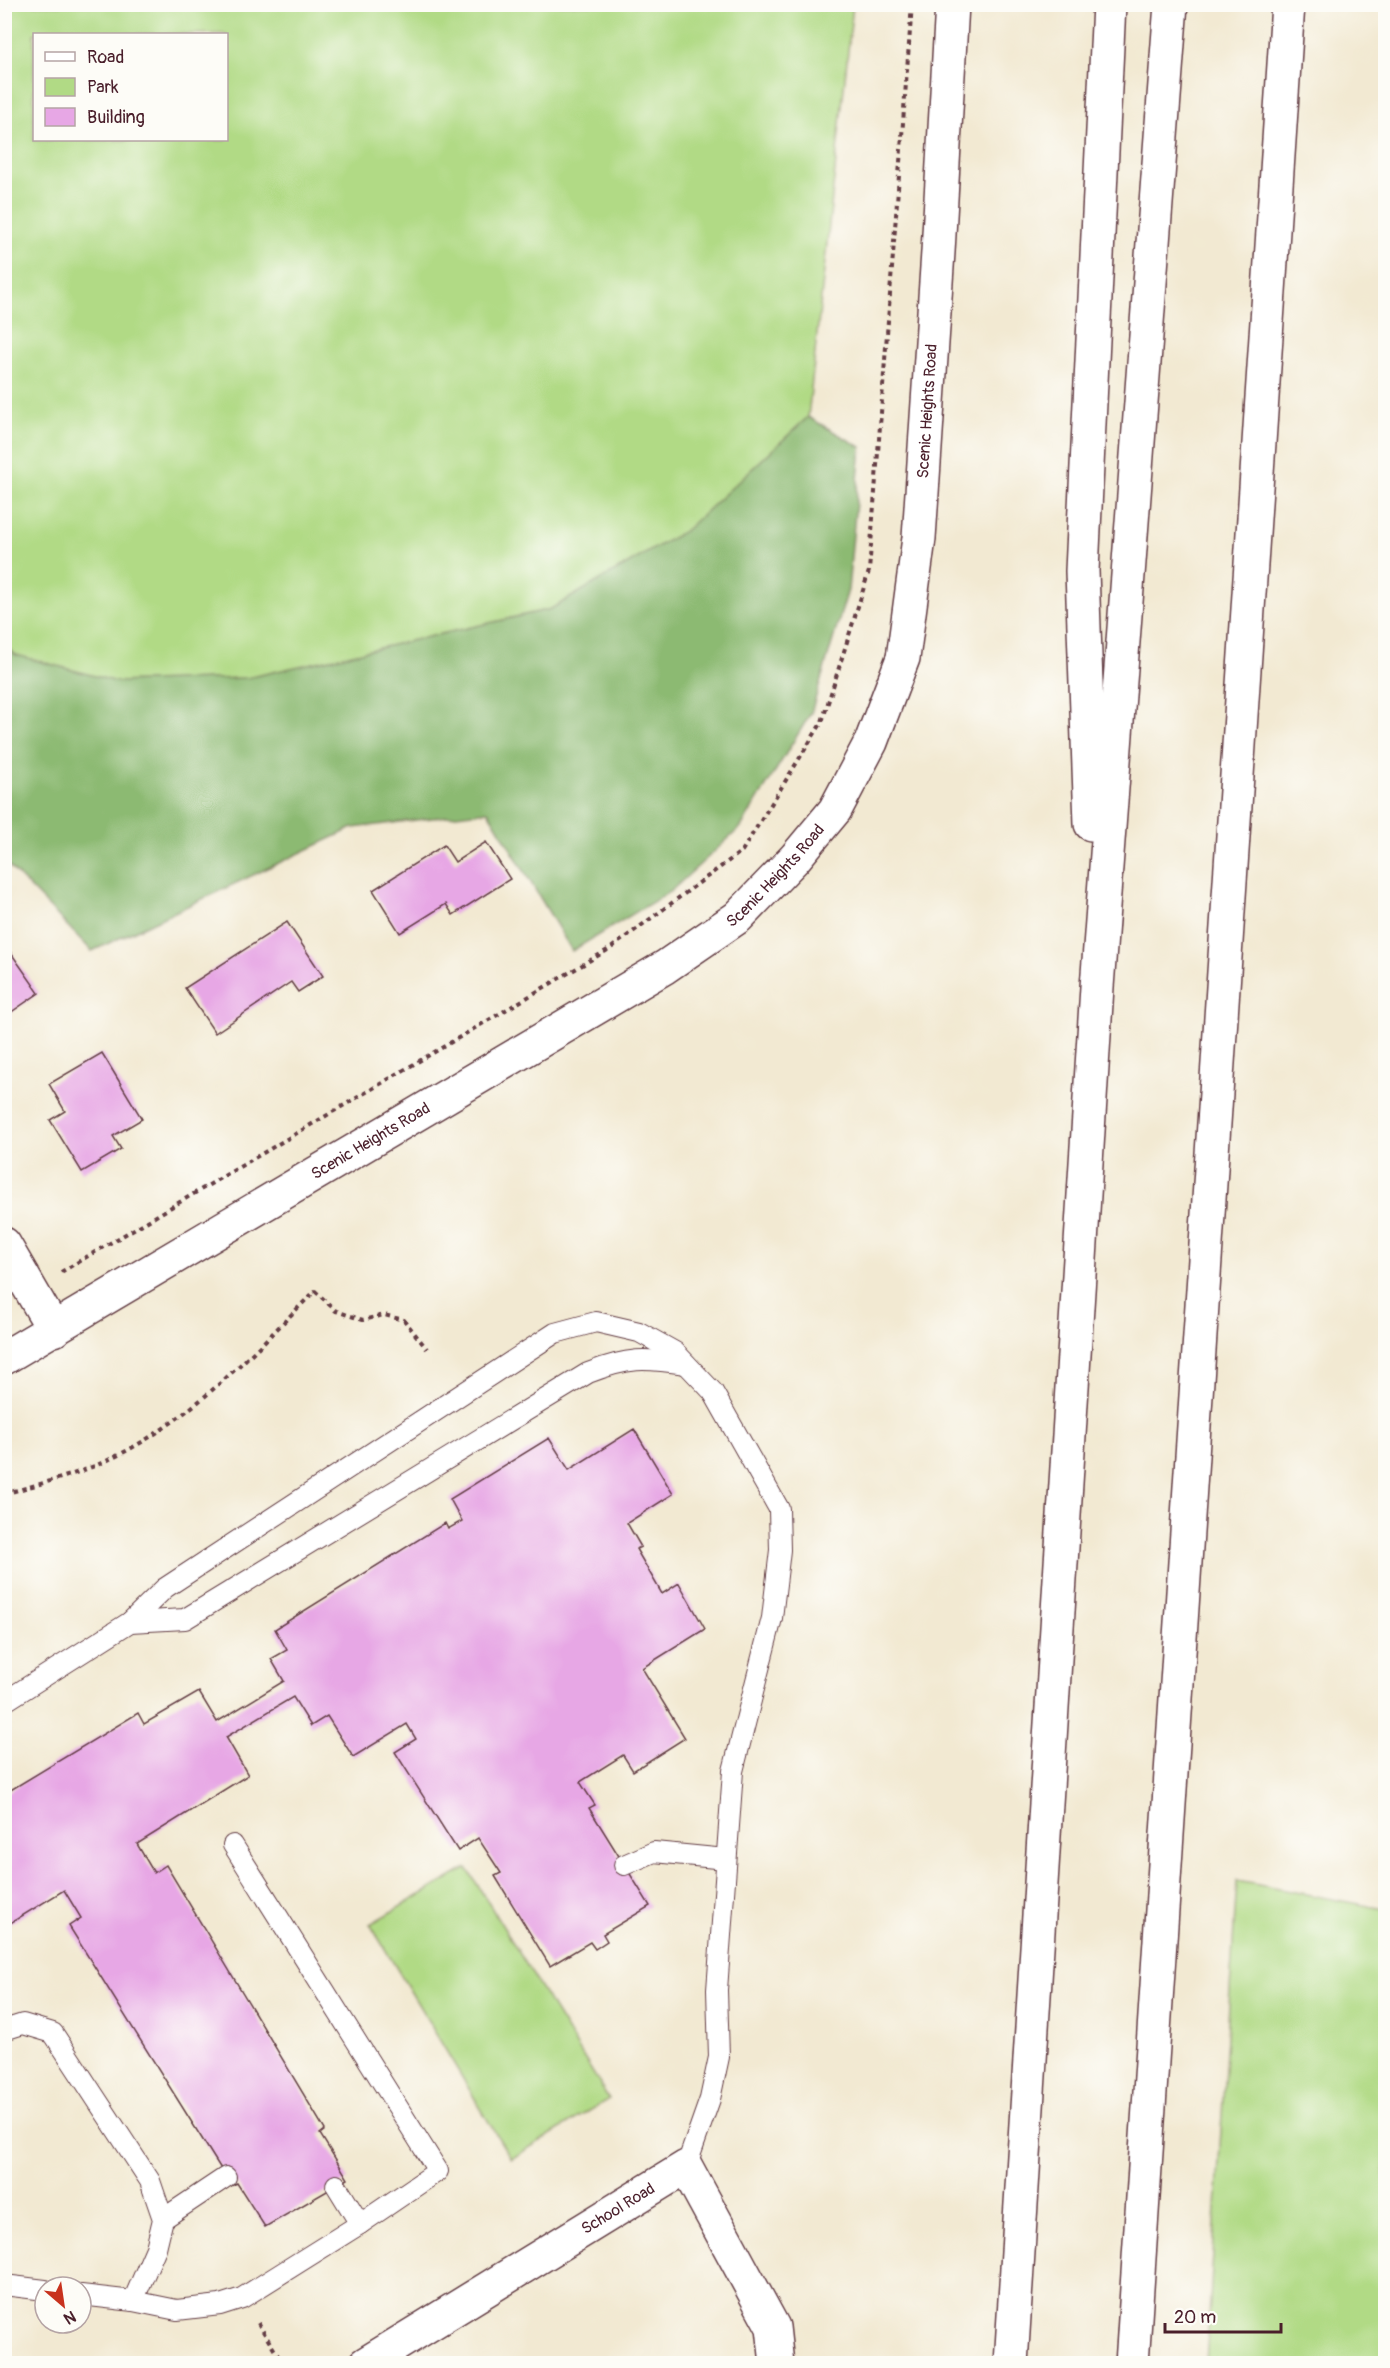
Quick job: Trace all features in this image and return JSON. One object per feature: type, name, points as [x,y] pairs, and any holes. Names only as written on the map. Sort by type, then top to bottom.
[{"type":"main road","name":"Scenic Heights Road","points":[[4,1358],[665,967],[738,917],[795,858],[835,810],[871,742],[903,658],[919,538],[952,4]]},
{"type":"main road","points":[[1097,987],[1082,571],[1109,4]]},
{"type":"main road","points":[[1011,2364],[1097,987],[1172,4]]},
{"type":"main road","points":[[1132,2364],[1288,4]]},
{"type":"main road","points":[[4,1244],[54,1330]]},
{"type":"main road","points":[[686,2167],[773,2327],[777,2364]]},
{"type":"main road","name":"School Road","points":[[365,2364],[686,2167]]},
{"type":"lane","points":[[4,1702],[130,1623],[165,1588],[555,1333],[596,1322],[639,1332],[675,1352],[713,1392],[779,1509],[780,1550],[772,1618],[733,1772],[717,1990],[719,2057],[710,2099],[686,2167]]},
{"type":"lane","points":[[130,1623],[185,1619],[588,1373],[618,1361],[639,1359],[686,1364]]},
{"type":"lane","points":[[93,2296],[134,2301],[177,2310],[220,2305],[242,2298],[360,2224],[438,2171],[233,1845]]},
{"type":"lane","points":[[624,1865],[654,1852],[726,1859]]},
{"type":"lane","points":[[4,2030],[23,2024],[53,2032],[150,2181],[163,2219],[156,2248],[134,2301]]},
{"type":"lane","points":[[163,2219],[226,2177]]},
{"type":"lane","points":[[336,2185],[360,2224]]},
{"type":"lane","points":[[4,2285],[33,2289]]},
{"type":"path","points":[[32,1289],[611,948],[742,851],[822,722],[869,571],[912,4]]},
{"type":"path","points":[[4,1494],[85,1470],[133,1447],[189,1410],[240,1365],[315,1291],[336,1311],[363,1320],[384,1315],[404,1320],[427,1349]]},
{"type":"path","points":[[242,2298],[283,2364]]},
{"type":"green space","points":[[4,5],[853,5],[808,417],[686,530],[551,609],[247,678],[117,682],[16,655],[4,646]]},
{"type":"green space","points":[[808,417],[861,447],[848,590],[811,713],[741,827],[671,891],[572,951],[488,811],[353,828],[92,951],[5,862],[5,646],[16,655],[117,682],[247,678],[551,609],[686,530]]},
{"type":"green space","points":[[467,1868],[609,2099],[511,2159],[370,1924]]},
{"type":"green space","points":[[1237,1881],[1385,1909],[1385,2363],[1206,2363]]},
{"type":"building","points":[[486,842],[510,879],[453,915],[446,904],[400,933],[373,890],[444,845],[455,862]]},
{"type":"building","points":[[287,922],[323,976],[298,992],[291,982],[215,1033],[185,988]]},
{"type":"building","points":[[4,943],[39,993],[4,1017]]},
{"type":"building","points":[[102,1053],[142,1119],[113,1136],[121,1149],[82,1172],[50,1120],[65,1111],[49,1084]]},
{"type":"building","points":[[634,1429],[673,1494],[627,1523],[641,1547],[636,1549],[662,1594],[679,1583],[705,1629],[642,1668],[685,1738],[633,1771],[623,1755],[580,1782],[595,1805],[589,1808],[650,1906],[603,1934],[607,1941],[595,1949],[590,1942],[550,1966],[495,1876],[501,1873],[478,1838],[458,1851],[395,1752],[416,1739],[407,1724],[353,1757],[327,1716],[311,1726],[293,1697],[226,1737],[248,1775],[137,1844],[154,1873],[166,1865],[325,2130],[320,2134],[348,2179],[265,2227],[237,2183],[231,2186],[69,1926],[81,1918],[64,1890],[4,1927],[4,1794],[138,1713],[144,1724],[199,1692],[217,1722],[284,1681],[271,1659],[287,1650],[275,1629],[445,1523],[448,1529],[462,1521],[450,1499],[549,1438],[569,1470]]}]
